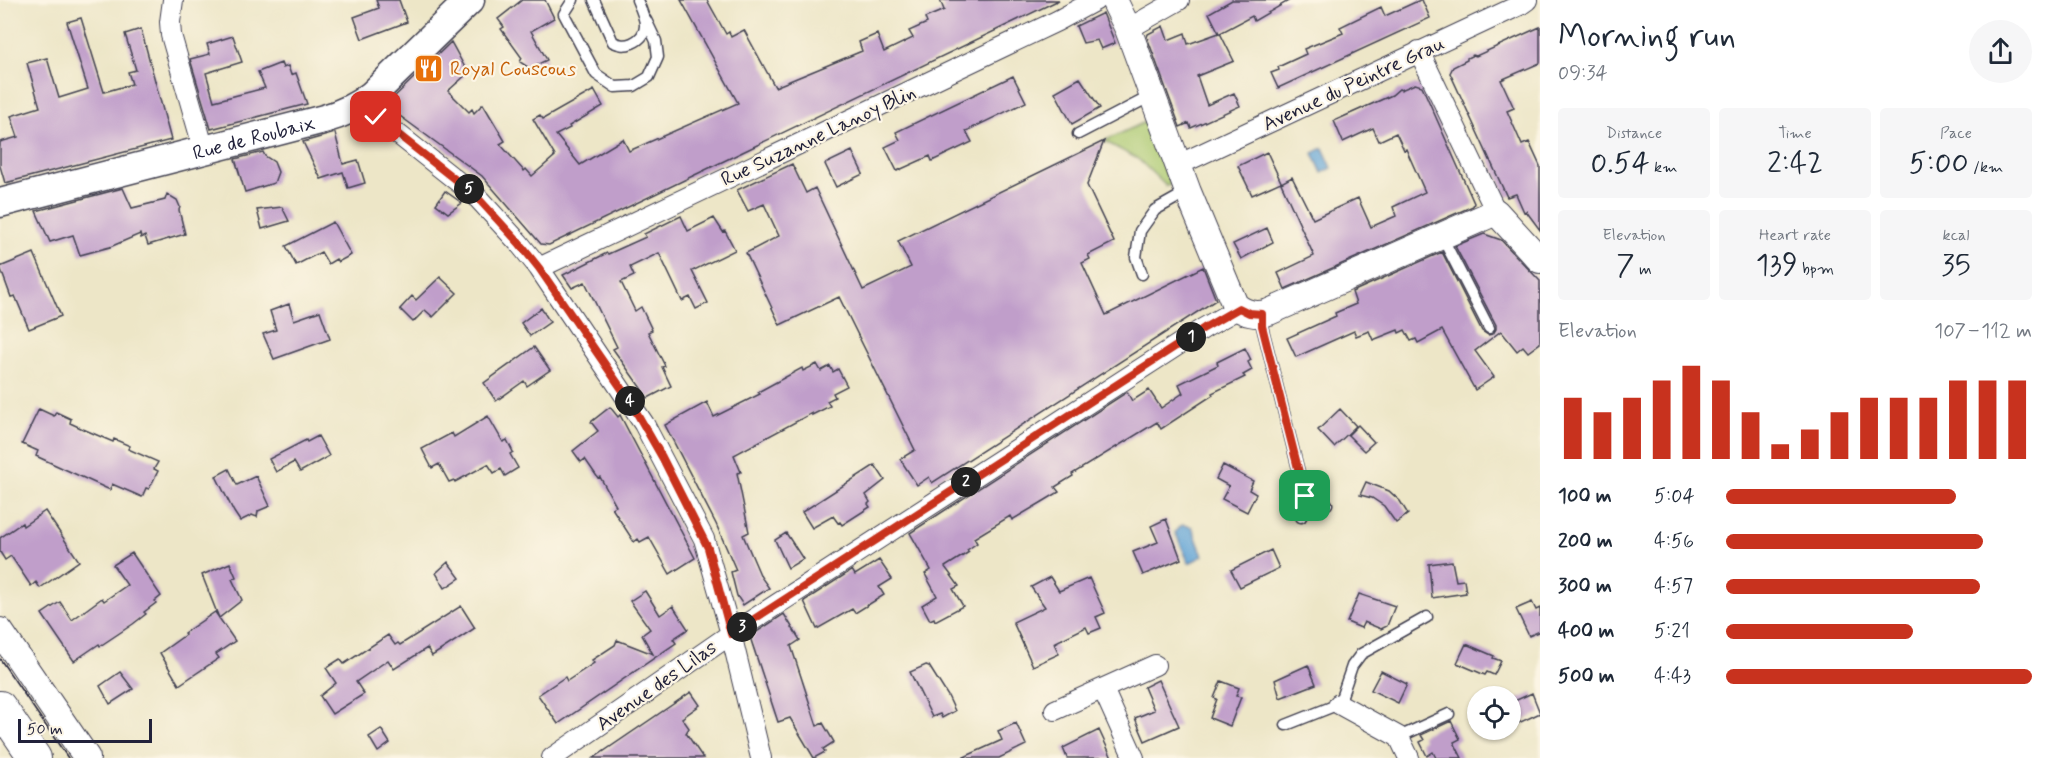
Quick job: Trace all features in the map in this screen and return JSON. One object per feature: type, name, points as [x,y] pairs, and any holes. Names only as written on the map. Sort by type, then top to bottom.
[{"type":"main road","name":"Rue de Roubaix","points":[[0,203],[334,116],[360,104],[372,95],[470,0]]},
{"type":"main road","points":[[0,707],[35,758]]},
{"type":"main road","points":[[0,735],[16,758]]},
{"type":"street","points":[[173,0],[171,35],[204,150]]},
{"type":"street","name":"Rue Suzanne Lanoy Blin","points":[[539,268],[1057,21],[1096,0]]},
{"type":"street","points":[[1114,0],[1128,29],[1188,192],[1235,305],[1250,311],[1442,237],[1496,212]]},
{"type":"street","points":[[1128,29],[1179,0]]},
{"type":"street","name":"Avenue du Peintre Grau","points":[[1178,165],[1527,0]]},
{"type":"street","points":[[1419,51],[1496,212],[1540,260]]},
{"type":"street","points":[[360,104],[471,191],[519,243],[539,268],[630,401],[662,457],[708,548],[761,758]]},
{"type":"street","name":"Avenue des Lilas","points":[[552,758],[731,634],[1204,328],[1250,311]]},
{"type":"street","points":[[0,630],[87,758]]},
{"type":"street","points":[[1055,710],[1155,665]]},
{"type":"street","points":[[1103,688],[1134,758]]},
{"type":"street","points":[[1339,704],[1400,737],[1410,758]]},
{"type":"lane","points":[[573,0],[564,14],[596,74],[615,87],[634,86],[649,77],[658,57],[656,41],[637,0]]},
{"type":"lane","points":[[594,0],[613,42],[627,45],[639,40],[645,31],[646,21]]},
{"type":"lane","points":[[1078,134],[1152,96]]},
{"type":"lane","points":[[1142,274],[1136,257],[1140,231],[1155,210],[1188,192]]},
{"type":"lane","points":[[1442,237],[1489,328]]},
{"type":"lane","points":[[1250,311],[1262,326],[1305,496],[1303,512],[1327,504]]},
{"type":"lane","points":[[1286,724],[1339,704],[1352,666],[1360,654],[1427,617]]},
{"type":"lane","points":[[1400,737],[1449,714]]},
{"type":"green space","points":[[1147,121],[1171,185],[1166,186],[1138,159],[1104,141]]},
{"type":"water","points":[[1323,148],[1332,168],[1322,173],[1313,153]]},
{"type":"water","points":[[1183,525],[1192,527],[1203,556],[1189,563],[1175,532]]},
{"type":"building","points":[[376,0],[399,0],[407,22],[362,39],[354,17],[379,8]]},
{"type":"building","points":[[522,0],[545,0],[554,18],[531,31],[547,60],[538,64],[534,71],[520,62],[522,58],[501,29],[504,27],[498,19]]},
{"type":"building","points":[[681,0],[707,0],[726,34],[729,32],[731,37],[744,30],[775,87],[862,51],[859,42],[877,34],[884,52],[913,38],[909,31],[927,23],[925,18],[944,10],[940,0],[1059,0],[549,245],[541,244],[482,176],[389,108],[390,101],[451,42],[468,73],[448,91],[469,112],[472,109],[474,113],[483,104],[505,141],[500,144],[524,171],[526,169],[532,176],[555,156],[533,119],[540,115],[543,119],[594,90],[603,106],[556,135],[580,165],[623,139],[629,151],[738,103]]},
{"type":"building","points":[[1232,0],[1290,0],[1254,21],[1252,16],[1220,33],[1234,61],[1197,76],[1207,105],[1234,93],[1240,106],[1191,128],[1189,123],[1180,127],[1147,37],[1148,34],[1163,26],[1168,40],[1185,33],[1188,44],[1219,33],[1209,13]]},
{"type":"building","points":[[1420,0],[1430,18],[1278,88],[1271,73],[1279,70],[1278,67],[1306,54],[1304,49],[1343,33],[1340,27],[1381,7],[1385,16]]},
{"type":"building","points":[[1103,13],[1115,43],[1101,49],[1097,40],[1083,43],[1076,26]]},
{"type":"building","points":[[81,18],[104,92],[132,84],[128,72],[136,70],[125,34],[141,29],[171,140],[5,183],[0,166],[0,142],[18,137],[11,116],[40,107],[27,63],[47,58],[59,98],[88,89],[67,22]]},
{"type":"building","points":[[1540,27],[1540,63],[1501,80],[1514,108],[1507,111],[1522,145],[1529,142],[1540,166],[1540,230],[1526,211],[1524,212],[1516,194],[1507,197],[1450,73],[1453,67],[1467,58]]},
{"type":"building","points":[[233,36],[242,62],[206,73],[214,101],[265,88],[258,72],[281,63],[283,68],[288,66],[291,75],[296,73],[307,104],[211,129],[190,59],[210,54],[207,44]]},
{"type":"building","points":[[1013,76],[1026,102],[966,131],[972,142],[932,161],[930,156],[897,171],[885,147],[900,140],[896,132]]},
{"type":"building","points":[[1080,78],[1100,108],[1072,124],[1055,92]]},
{"type":"building","points":[[1415,84],[1422,86],[1474,203],[1473,206],[1285,289],[1278,273],[1314,256],[1281,183],[1292,177],[1313,219],[1358,198],[1371,227],[1396,216],[1393,207],[1425,192],[1406,149],[1404,150],[1396,133],[1379,141],[1373,128],[1343,142],[1334,121],[1392,95],[1399,89]]},
{"type":"building","points":[[335,133],[343,164],[358,160],[365,183],[348,188],[343,172],[321,179],[303,142]]},
{"type":"building","points":[[1104,141],[1087,185],[1114,242],[1088,255],[1090,259],[1082,263],[1106,315],[1203,267],[1216,300],[932,483],[929,477],[917,485],[900,459],[915,450],[839,297],[780,325],[746,253],[779,236],[764,204],[748,211],[737,190],[792,164],[806,193],[815,188],[863,290],[911,267],[898,241]]},
{"type":"building","points":[[852,151],[863,174],[836,187],[825,164]]},
{"type":"building","points":[[263,152],[274,162],[278,172],[274,183],[245,192],[235,159]]},
{"type":"building","points":[[1267,152],[1281,182],[1252,195],[1238,166]]},
{"type":"building","points":[[123,188],[132,208],[165,200],[167,194],[177,200],[185,234],[148,245],[145,236],[141,238],[140,234],[110,247],[80,255],[73,235],[50,242],[36,211]]},
{"type":"building","points":[[445,191],[462,203],[448,213],[436,204]]},
{"type":"building","points":[[282,207],[289,221],[262,229],[257,210]]},
{"type":"building","points":[[681,216],[688,231],[714,218],[723,232],[725,231],[735,250],[692,271],[708,303],[696,309],[690,297],[682,301],[659,253],[630,267],[634,276],[621,282],[635,311],[641,307],[652,330],[648,332],[665,366],[662,367],[671,386],[648,398],[613,349],[617,347],[585,282],[572,288],[563,275],[646,237],[644,234]]},
{"type":"building","points":[[333,222],[351,255],[328,264],[321,252],[296,265],[286,246]]},
{"type":"building","points":[[1267,228],[1273,242],[1241,259],[1233,244]]},
{"type":"building","points":[[1484,234],[1501,240],[1540,281],[1540,343],[1528,352],[1523,346],[1517,351],[1501,331],[1475,351],[1494,377],[1475,390],[1442,330],[1418,343],[1416,339],[1411,341],[1405,330],[1399,333],[1398,330],[1373,340],[1369,331],[1356,336],[1354,331],[1296,357],[1287,338],[1336,316],[1335,313],[1356,304],[1352,292],[1442,252],[1482,331],[1488,335],[1493,334],[1496,325],[1455,246]]},
{"type":"building","points":[[34,253],[61,316],[29,329],[15,296],[11,297],[0,267]]},
{"type":"building","points":[[440,277],[457,293],[433,317],[425,310],[413,322],[400,309],[412,296],[416,300]]},
{"type":"building","points":[[289,304],[294,320],[320,311],[330,339],[274,359],[263,334],[276,330],[270,311]]},
{"type":"building","points":[[541,308],[550,322],[530,336],[521,323]]},
{"type":"building","points":[[534,347],[550,370],[527,386],[524,381],[496,401],[484,383]]},
{"type":"building","points":[[1245,348],[1251,360],[1248,362],[1252,370],[1243,375],[1245,377],[1212,393],[1213,395],[1161,429],[1157,422],[1072,474],[1073,476],[1055,487],[1059,492],[1012,520],[1010,516],[974,538],[977,543],[967,550],[969,552],[945,567],[959,586],[953,589],[963,606],[935,621],[934,618],[930,620],[922,605],[937,596],[925,574],[931,570],[910,533],[1127,392],[1132,401],[1149,390],[1161,408],[1183,393],[1179,384],[1218,365],[1217,362]]},
{"type":"building","points":[[817,364],[821,371],[830,366],[833,372],[838,369],[847,386],[833,393],[835,397],[827,401],[830,406],[812,415],[812,413],[734,455],[741,472],[737,473],[749,532],[743,535],[761,577],[769,588],[743,605],[737,596],[731,572],[736,570],[716,524],[665,425],[707,402],[714,417],[760,394],[758,392],[802,368],[803,371]]},
{"type":"building","points":[[610,407],[618,417],[620,415],[695,558],[670,574],[649,537],[640,542],[638,539],[634,542],[612,508],[616,506],[600,477],[598,478],[585,459],[581,462],[573,451],[598,431],[591,422]]},
{"type":"building","points":[[39,409],[54,416],[56,412],[71,419],[70,423],[113,442],[114,439],[130,446],[128,449],[158,462],[154,469],[158,471],[149,489],[146,488],[142,497],[112,484],[110,490],[36,456],[38,451],[22,444]]},
{"type":"building","points":[[1340,409],[1356,426],[1334,447],[1318,430]]},
{"type":"building","points":[[488,416],[503,442],[507,440],[513,452],[510,454],[518,468],[505,476],[501,469],[494,473],[488,464],[455,482],[454,480],[449,482],[439,464],[432,468],[422,449],[452,433],[454,437]]},
{"type":"building","points":[[1358,425],[1374,442],[1364,451],[1348,435]]},
{"type":"building","points":[[318,436],[329,456],[300,472],[294,462],[276,472],[269,459]]},
{"type":"building","points":[[875,465],[885,480],[866,495],[870,507],[842,525],[833,516],[812,528],[802,512]]},
{"type":"building","points":[[1223,465],[1253,481],[1249,490],[1256,494],[1247,512],[1222,499],[1229,486],[1216,479]]},
{"type":"building","points":[[229,469],[237,485],[256,476],[270,506],[258,511],[257,517],[252,515],[240,521],[234,512],[216,476]]},
{"type":"building","points":[[1366,482],[1389,491],[1400,501],[1408,514],[1396,523],[1384,506],[1372,498],[1360,495]]},
{"type":"building","points":[[45,511],[79,561],[40,588],[36,582],[31,586],[11,556],[5,560],[0,552],[0,538]]},
{"type":"building","points":[[1166,519],[1181,559],[1143,575],[1133,552],[1158,542],[1151,526]]},
{"type":"building","points":[[786,533],[803,559],[788,568],[775,540]]},
{"type":"building","points":[[1271,550],[1279,568],[1240,587],[1231,570]]},
{"type":"building","points":[[132,553],[161,596],[144,612],[146,614],[133,624],[74,661],[42,614],[60,602],[72,620],[102,598],[104,601],[127,585],[113,565]]},
{"type":"building","points":[[879,560],[892,579],[879,587],[884,595],[855,613],[852,609],[817,629],[804,601],[852,570],[855,575]]},
{"type":"building","points":[[1452,561],[1456,581],[1464,580],[1466,593],[1432,598],[1429,564]]},
{"type":"building","points":[[448,562],[460,578],[445,588],[436,573]]},
{"type":"building","points":[[230,563],[236,577],[232,579],[242,600],[219,618],[202,575]]},
{"type":"building","points":[[1050,577],[1059,591],[1089,578],[1105,613],[1096,617],[1101,628],[1089,633],[1086,627],[1054,643],[1059,654],[1033,666],[1013,622],[1045,607],[1031,587]]},
{"type":"building","points":[[645,591],[660,615],[673,606],[688,629],[673,639],[676,643],[558,724],[538,695],[565,677],[567,681],[594,663],[592,660],[615,645],[617,640],[653,654],[642,635],[650,629],[630,601]]},
{"type":"building","points":[[1359,594],[1395,606],[1387,626],[1381,629],[1364,622],[1361,628],[1347,622]]},
{"type":"building","points":[[1532,602],[1536,610],[1540,608],[1540,631],[1529,636],[1516,609]]},
{"type":"building","points":[[461,606],[475,628],[432,656],[427,648],[394,669],[388,660],[356,682],[364,694],[332,714],[320,696],[336,683],[326,668],[340,659],[344,664],[388,635],[395,645],[398,643],[400,645]]},
{"type":"building","points":[[215,612],[235,641],[216,654],[219,658],[179,685],[160,653]]},
{"type":"building","points":[[784,614],[800,640],[791,646],[817,726],[823,723],[834,742],[823,749],[825,752],[814,758],[790,718],[778,722],[751,640],[755,633]]},
{"type":"building","points":[[1466,644],[1501,661],[1494,675],[1487,672],[1485,675],[1457,663]]},
{"type":"building","points":[[926,665],[929,666],[948,696],[955,711],[942,718],[940,714],[932,717],[910,672]]},
{"type":"building","points":[[1308,665],[1316,684],[1280,698],[1275,680]]},
{"type":"building","points":[[1381,671],[1407,684],[1398,703],[1371,690]]},
{"type":"building","points":[[120,672],[133,689],[110,704],[100,686]]},
{"type":"building","points":[[1158,680],[1179,726],[1145,741],[1135,718],[1154,710],[1144,687]]},
{"type":"building","points":[[1221,681],[1239,688],[1236,696],[1241,697],[1230,726],[1210,718],[1217,699],[1214,698]]},
{"type":"building","points":[[691,692],[700,705],[682,718],[689,728],[686,733],[703,758],[594,758]]},
{"type":"building","points":[[1532,693],[1540,713],[1521,722],[1521,698]]},
{"type":"building","points":[[1451,721],[1460,739],[1454,742],[1462,758],[1436,758],[1433,752],[1427,756],[1420,742],[1424,740],[1421,735]]},
{"type":"building","points":[[1016,723],[1026,745],[999,758],[962,758],[1002,740],[998,731]]},
{"type":"building","points":[[381,729],[390,743],[378,752],[369,737]]},
{"type":"building","points":[[1099,730],[1112,758],[1067,758],[1063,748]]},
{"type":"tram line","points":[[0,659],[68,758]]},
{"type":"place","name":"Royal Couscous","points":[[429,68]]},
{"type":"route","points":[[376,117],[467,187],[529,254],[539,268],[630,401],[662,457],[708,548],[731,634],[1204,328],[1239,308],[1249,313],[1262,314],[1262,326],[1305,496]]}]
